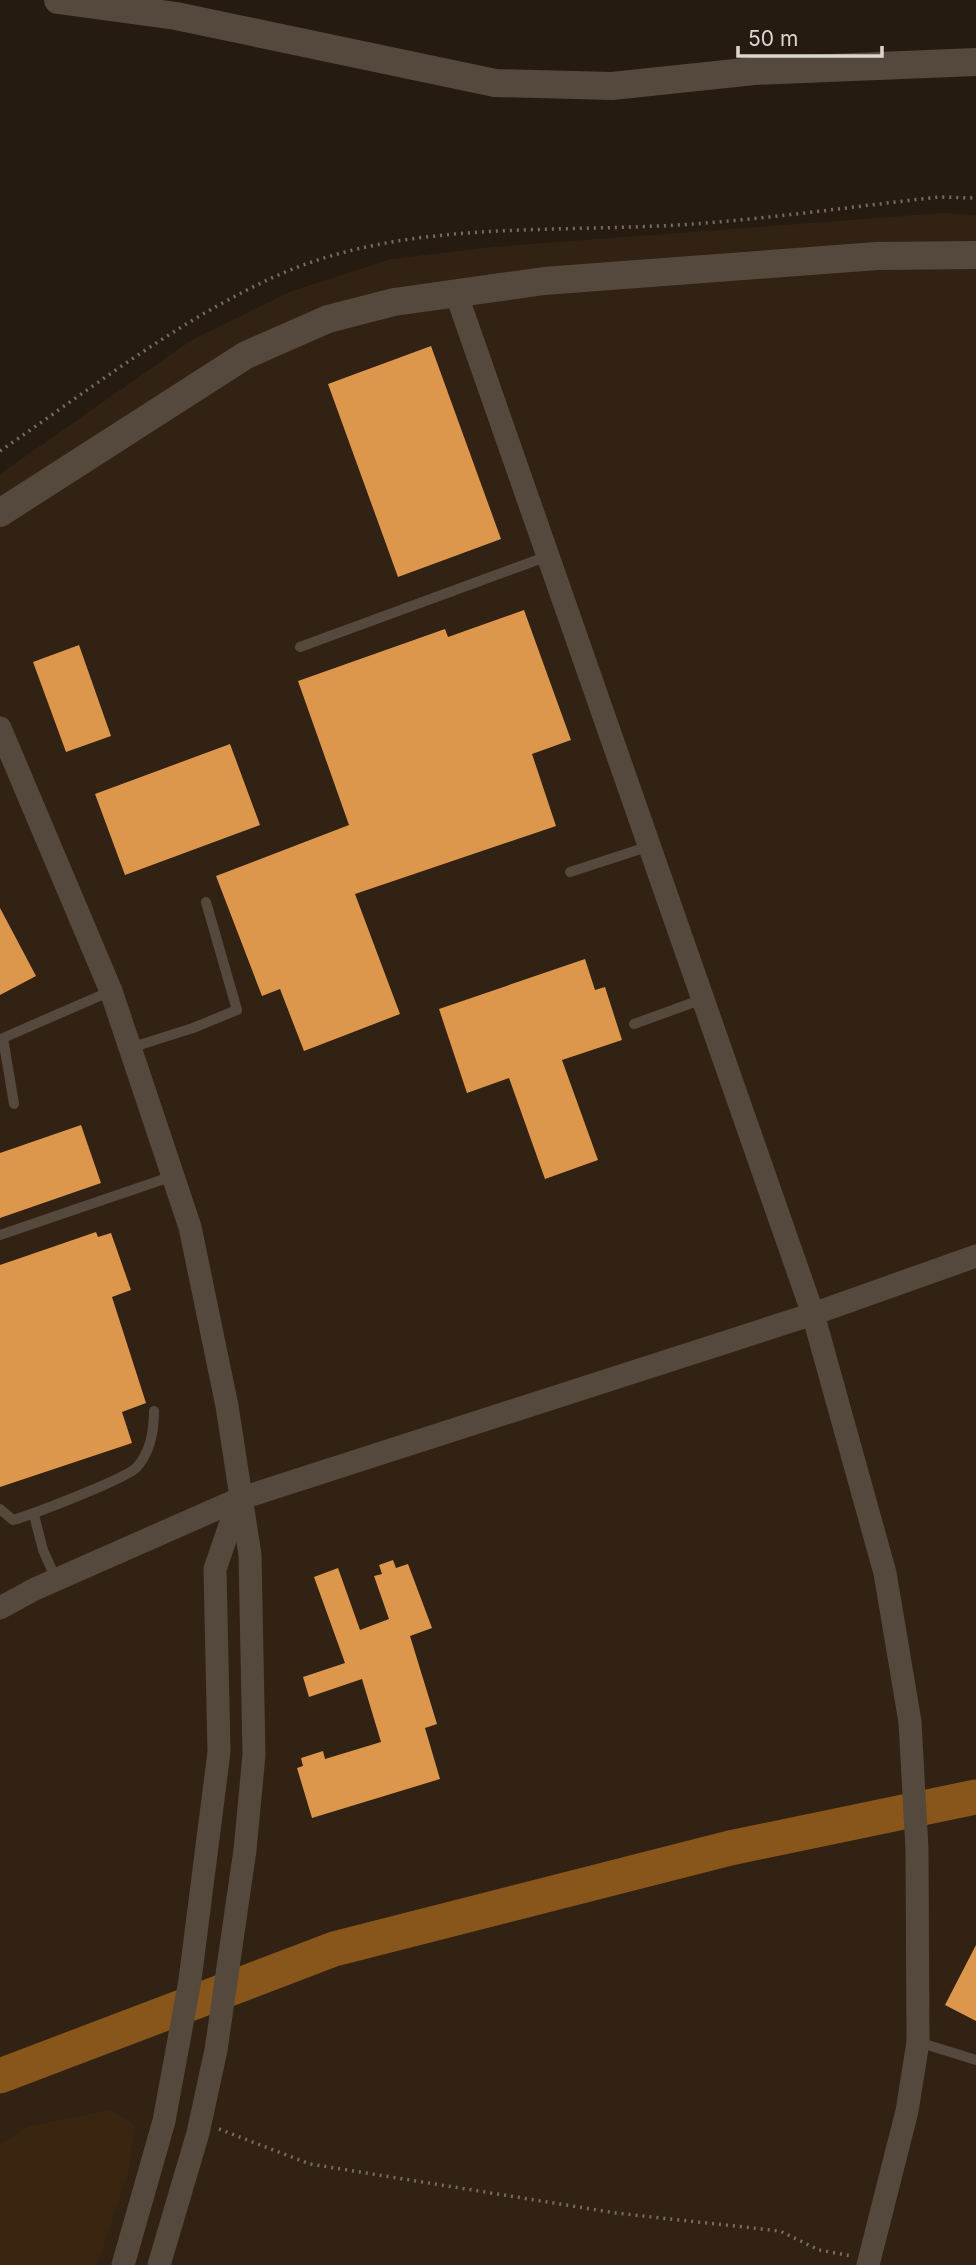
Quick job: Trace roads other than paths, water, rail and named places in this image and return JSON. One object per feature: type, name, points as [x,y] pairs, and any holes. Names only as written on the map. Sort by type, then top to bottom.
[{"type":"street","points":[[58,0],[176,16],[495,83],[612,86],[754,71],[976,62]]},
{"type":"street","points":[[0,513],[246,355],[328,319],[394,302],[544,281],[835,259],[976,255]]},
{"type":"street","points":[[456,293],[813,1314],[885,1573],[911,1722],[917,1849],[918,2042],[907,2111],[869,2262]]},
{"type":"street","points":[[0,728],[111,991],[190,1227],[222,1380],[250,1556],[254,1755],[231,1955],[216,2050],[198,2133],[159,2265]]},
{"type":"street","points":[[0,1608],[56,1580],[239,1499],[813,1314],[976,1256]]},
{"type":"street","points":[[123,2265],[164,2121],[190,1980],[219,1752],[215,1569],[239,1499]]},
{"type":"lane","points":[[300,647],[548,556]]},
{"type":"lane","points":[[570,872],[650,846]]},
{"type":"lane","points":[[130,1048],[193,1028],[237,1010],[206,902]]},
{"type":"lane","points":[[14,1104],[3,1038],[111,991]]},
{"type":"lane","points":[[635,1024],[703,999]]},
{"type":"lane","points":[[0,1235],[173,1176]]},
{"type":"lane","points":[[0,1509],[13,1520],[34,1515],[136,1468],[153,1437],[154,1411]]},
{"type":"lane","points":[[34,1515],[43,1550],[56,1580]]},
{"type":"lane","points":[[918,2042],[976,2060]]},
{"type":"waterway","points":[[0,2076],[334,1949],[730,1848],[976,1797]]}]
